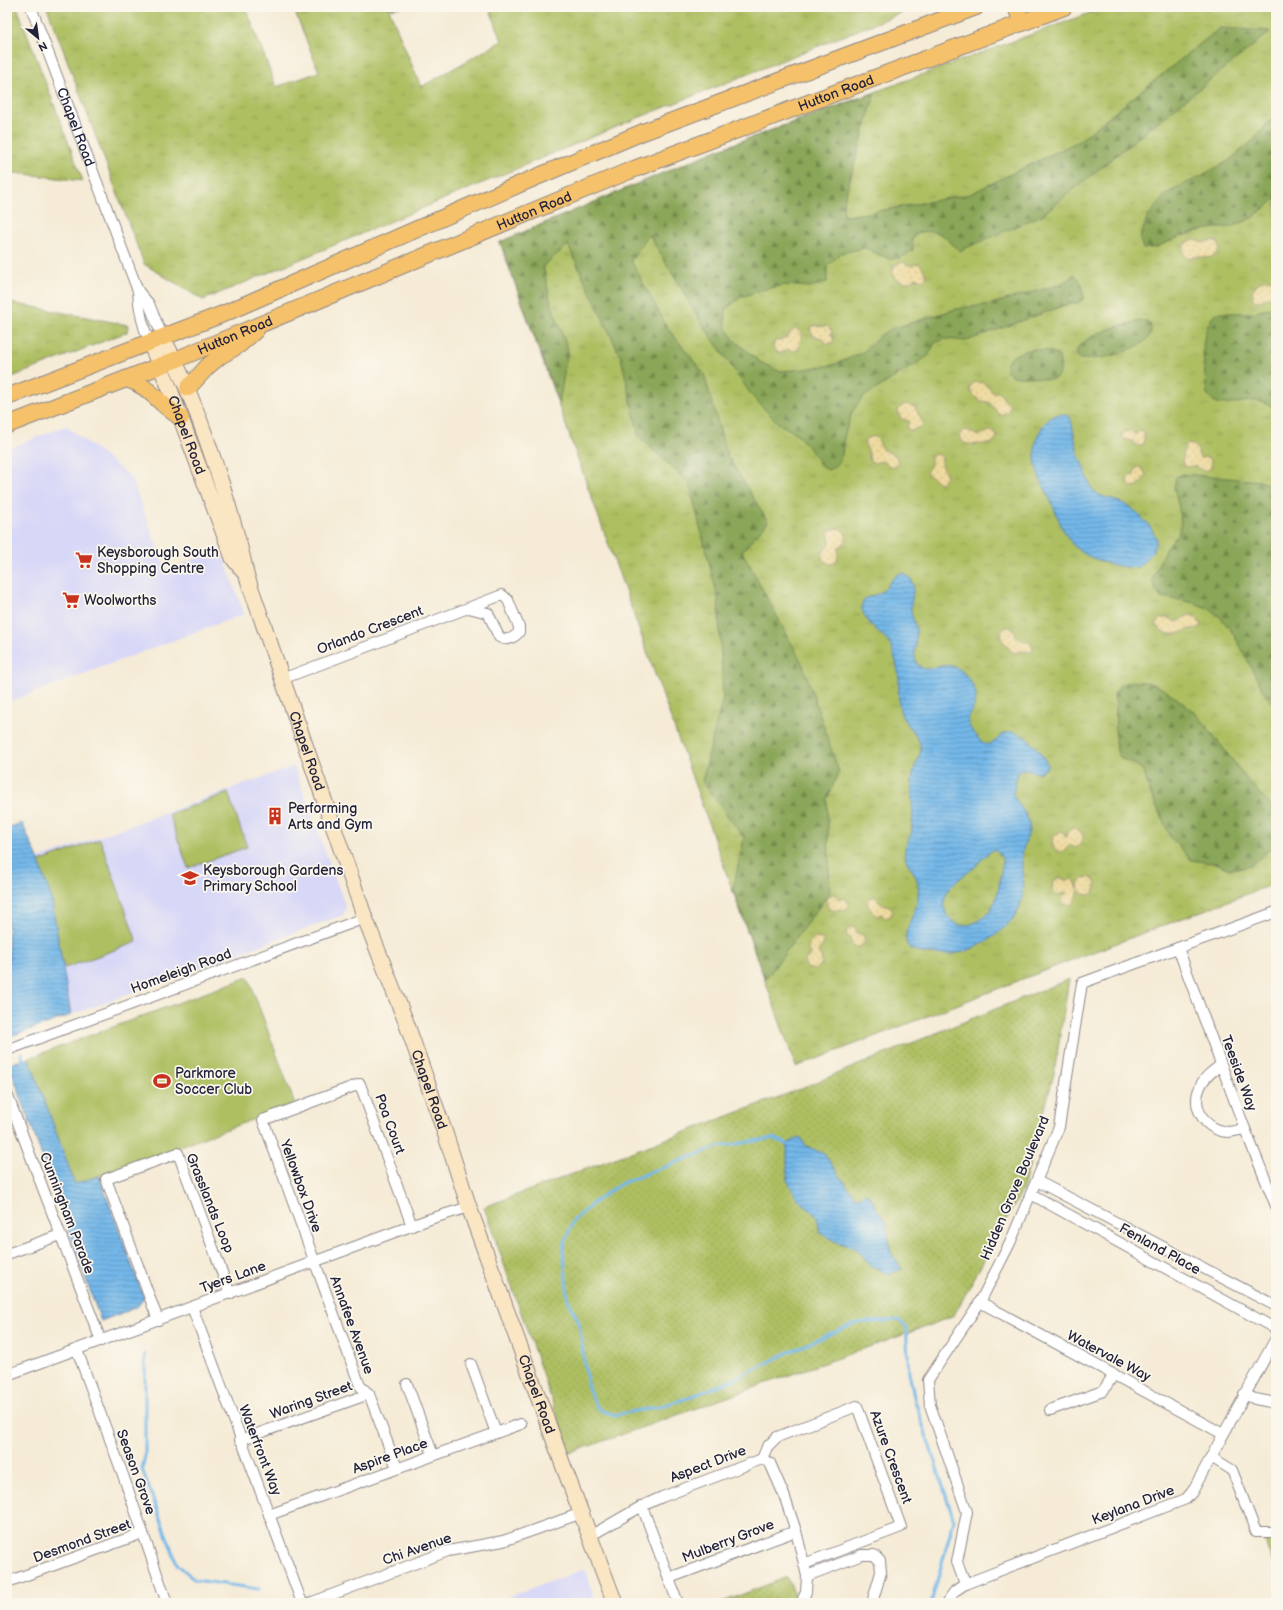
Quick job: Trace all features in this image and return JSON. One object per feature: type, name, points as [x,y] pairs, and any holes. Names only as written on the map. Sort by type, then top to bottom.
[{"type":"main road","name":"Hutton Road","points":[[7,397],[266,296],[520,184],[636,135],[976,7]]},
{"type":"main road","points":[[1016,7],[1022,23]]},
{"type":"main road","name":"Hutton Road","points":[[7,425],[175,360],[628,171],[1064,7]]},
{"type":"main road","points":[[188,388],[208,366],[220,356],[240,345],[264,322]]},
{"type":"main road","name":"Chapel Road","points":[[156,340],[175,360],[188,388],[209,445],[241,549],[246,574],[365,918],[424,1074],[469,1207],[615,1603]]},
{"type":"main road","name":"Chapel Road","points":[[156,340],[160,366],[233,558],[246,574]]},
{"type":"main road","points":[[126,379],[140,384],[148,389],[164,405],[181,418]]},
{"type":"street","name":"Chapel Road","points":[[31,7],[138,291],[139,310],[144,329],[156,340]]},
{"type":"street","name":"Chapel Road","points":[[138,291],[149,304],[156,340]]},
{"type":"street","name":"Orlando Crescent","points":[[282,679],[502,595],[508,600],[517,622],[519,632],[511,639],[503,640],[499,637],[488,613],[469,608]]},
{"type":"street","name":"Hidden Grove Boulevard","points":[[965,1584],[957,1562],[967,1512],[930,1405],[928,1380],[980,1302],[1010,1243],[1059,1127],[1082,983],[1276,912]]},
{"type":"street","name":"Homeleigh Road","points":[[7,1050],[365,918]]},
{"type":"street","name":"Teeside Way","points":[[1178,948],[1245,1129],[1276,1206]]},
{"type":"street","points":[[1221,1065],[1206,1077],[1200,1086],[1197,1095],[1197,1104],[1201,1117],[1211,1126],[1224,1132],[1245,1129]]},
{"type":"street","name":"Poa Court","points":[[263,1120],[360,1084],[412,1226]]},
{"type":"street","name":"Cunningham Parade","points":[[7,1094],[101,1341]]},
{"type":"street","name":"Yellowbox Drive","points":[[263,1120],[314,1262]]},
{"type":"street","name":"Grasslands Loop","points":[[158,1320],[106,1179],[113,1176],[178,1153],[230,1294]]},
{"type":"street","name":"Fenland Place","points":[[1036,1181],[1276,1306]]},
{"type":"street","name":"Fenland Place","points":[[1031,1194],[1276,1329]]},
{"type":"street","name":"Tyers Lane","points":[[7,1376],[412,1226],[469,1207]]},
{"type":"street","points":[[7,1254],[60,1235]]},
{"type":"street","name":"Annafee Avenue","points":[[314,1262],[360,1386],[369,1394],[397,1468]]},
{"type":"street","name":"Watervale Way","points":[[980,1302],[1224,1434]]},
{"type":"street","name":"Waterfront Way","points":[[192,1307],[240,1440],[302,1603]]},
{"type":"street","name":"Keylana Drive","points":[[946,1603],[954,1591],[965,1584],[1186,1499],[1192,1492],[1244,1394],[1276,1338]]},
{"type":"street","name":"Season Grove","points":[[77,1350],[167,1603]]},
{"type":"street","points":[[471,1364],[496,1433]]},
{"type":"street","points":[[1050,1410],[1103,1391],[1114,1374]]},
{"type":"street","points":[[407,1384],[433,1456]]},
{"type":"street","name":"Waring Street","points":[[240,1440],[369,1394]]},
{"type":"street","points":[[1244,1394],[1255,1399],[1276,1403]]},
{"type":"street","name":"Azure Crescent","points":[[762,1459],[767,1447],[777,1437],[857,1406],[901,1527],[804,1564]]},
{"type":"street","name":"Aspire Place","points":[[269,1515],[521,1424]]},
{"type":"street","points":[[1211,1458],[1232,1470],[1256,1532],[1276,1532]]},
{"type":"street","name":"Aspect Drive","points":[[590,1536],[642,1506],[662,1497],[762,1459],[770,1463],[784,1495],[796,1531],[807,1576],[806,1592],[801,1603]]},
{"type":"street","points":[[642,1506],[678,1603]]},
{"type":"street","name":"Chi Avenue","points":[[310,1603],[448,1551],[503,1541],[582,1513]]},
{"type":"street","name":"Mulberry Grove","points":[[669,1578],[796,1531]]},
{"type":"street","name":"Desmond Street","points":[[7,1582],[143,1533]]},
{"type":"street","points":[[807,1576],[862,1555],[874,1555],[880,1561],[881,1572],[872,1603]]},
{"type":"shaded area","name":"Keysborough South Shopping Centre","points":[[66,426],[131,477],[166,570],[221,550],[244,614],[11,701],[7,689],[7,449]]},
{"type":"shaded area","name":"Keysborough Gardens Primary School","points":[[294,766],[346,908],[343,915],[71,1015],[52,961],[51,897],[38,859]]},
{"type":"shaded area","points":[[585,1569],[596,1603],[491,1603]]},
{"type":"green space","points":[[7,7],[17,7],[83,181],[7,172]]},
{"type":"green space","points":[[47,7],[249,7],[246,8],[276,87],[319,72],[293,7],[401,7],[389,9],[421,87],[502,41],[489,7],[916,7],[633,120],[203,300],[144,264]]},
{"type":"green space","points":[[1106,7],[1276,7],[1276,883],[796,1067],[500,242],[717,150]]},
{"type":"green space","points":[[1220,28],[1271,31],[1042,215],[959,251],[945,237],[931,231],[916,233],[912,240],[913,250],[900,258],[889,259],[865,248],[841,253],[827,267],[827,282],[811,287],[784,285],[762,290],[741,297],[726,309],[725,326],[734,340],[760,362],[779,371],[805,369],[833,365],[862,353],[883,333],[891,329],[956,309],[991,304],[1061,284],[1074,275],[1079,279],[1082,285],[1084,298],[1078,303],[1071,303],[966,341],[945,339],[935,343],[928,356],[862,398],[852,412],[844,437],[842,455],[836,466],[828,470],[821,466],[811,450],[797,434],[778,423],[752,396],[699,319],[649,234],[631,261],[667,327],[704,374],[727,455],[768,522],[742,551],[803,665],[839,772],[827,799],[830,892],[765,980],[733,890],[744,838],[702,781],[723,697],[718,598],[689,483],[639,437],[621,357],[568,245],[543,266],[551,303],[568,349],[559,404],[500,242],[717,150],[875,93],[843,204],[844,216],[970,194],[1079,141]]},
{"type":"green space","points":[[1276,113],[1276,198],[1252,218],[1232,227],[1207,229],[1181,236],[1157,247],[1143,249],[1140,239],[1147,218],[1166,194],[1227,162],[1256,138]]},
{"type":"green space","points":[[7,302],[128,325],[127,332],[7,379]]},
{"type":"green space","points":[[1276,306],[1276,409],[1267,404],[1253,401],[1232,404],[1215,402],[1207,395],[1203,352],[1206,331],[1210,322],[1216,313],[1253,313]]},
{"type":"green space","points":[[1147,321],[1151,325],[1149,337],[1133,348],[1115,355],[1096,359],[1080,359],[1077,355],[1077,348],[1091,337],[1115,327]]},
{"type":"green space","points":[[1033,349],[1049,351],[1058,355],[1060,361],[1060,372],[1056,377],[1053,379],[1047,379],[1017,377],[1007,372],[1006,367],[1009,359],[1020,352]]},
{"type":"green space","points":[[1182,474],[1260,481],[1276,488],[1276,709],[1260,685],[1238,642],[1221,618],[1206,607],[1186,601],[1160,597],[1156,590],[1152,579],[1166,548],[1178,534],[1181,525],[1174,488],[1176,477]]},
{"type":"green space","points":[[1129,682],[1143,682],[1152,684],[1167,691],[1190,708],[1201,719],[1249,782],[1276,811],[1276,844],[1252,864],[1243,868],[1229,869],[1218,864],[1191,860],[1171,838],[1149,790],[1143,770],[1133,763],[1122,759],[1118,754],[1115,742],[1116,706],[1114,694],[1120,685]]},
{"type":"green space","points":[[228,793],[247,847],[188,868],[169,814]]},
{"type":"green space","points":[[100,839],[137,942],[65,968],[28,866]]},
{"type":"green space","name":"Parkmore Soccer Club","points":[[248,977],[295,1104],[75,1185],[29,1058]]},
{"type":"green space","points":[[1069,979],[1054,1074],[1023,1189],[954,1315],[931,1325],[570,1453],[484,1207],[787,1094]]},
{"type":"green space","points":[[1276,1537],[1276,1571],[1265,1541]]},
{"type":"green space","points":[[787,1577],[797,1600],[796,1603],[720,1603]]},
{"type":"sand","points":[[1192,240],[1202,243],[1216,241],[1218,242],[1220,249],[1214,256],[1208,258],[1194,257],[1189,259],[1185,256],[1183,250],[1186,243]]},
{"type":"sand","points":[[903,262],[911,266],[919,263],[926,274],[926,278],[922,280],[916,278],[909,282],[902,282],[896,278],[892,271],[896,264]]},
{"type":"sand","points":[[1265,279],[1273,280],[1275,287],[1274,293],[1271,297],[1265,297],[1261,301],[1255,301],[1253,299],[1252,291],[1257,284]]},
{"type":"sand","points":[[813,325],[820,327],[827,326],[832,331],[831,334],[834,339],[831,344],[827,344],[823,338],[813,336],[810,329]]},
{"type":"sand","points":[[795,328],[802,334],[798,350],[793,351],[787,349],[781,353],[777,352],[773,347],[775,341],[787,338]]},
{"type":"sand","points":[[976,382],[984,383],[992,392],[1000,393],[1004,400],[1010,405],[1009,410],[1003,414],[999,414],[989,402],[980,401],[970,389],[971,385]]},
{"type":"sand","points":[[906,404],[915,407],[923,426],[912,431],[907,429],[909,421],[901,419],[898,412],[900,407]]},
{"type":"sand","points":[[964,430],[978,436],[992,431],[997,437],[992,443],[989,444],[969,444],[960,439],[959,434]]},
{"type":"sand","points":[[1131,430],[1135,435],[1140,430],[1144,432],[1142,446],[1138,446],[1132,441],[1126,440],[1122,437],[1123,433]]},
{"type":"sand","points":[[873,436],[878,439],[882,449],[896,456],[898,462],[896,467],[891,467],[882,461],[875,463],[870,461],[868,450],[864,443],[866,439]]},
{"type":"sand","points":[[1190,444],[1196,447],[1200,458],[1206,457],[1210,459],[1212,466],[1210,469],[1204,471],[1195,466],[1185,467],[1182,461],[1184,449],[1186,445]]},
{"type":"sand","points":[[935,454],[942,457],[941,465],[946,473],[945,479],[941,483],[929,476],[926,472],[931,465],[931,457]]},
{"type":"sand","points":[[1139,467],[1143,469],[1146,476],[1138,486],[1132,487],[1128,484],[1127,479],[1134,475],[1135,469]]},
{"type":"sand","points":[[838,528],[846,534],[846,539],[845,542],[839,547],[837,561],[831,564],[823,560],[822,554],[830,543],[828,531]]},
{"type":"sand","points":[[1191,615],[1196,617],[1201,624],[1199,629],[1189,629],[1182,633],[1171,634],[1160,630],[1156,623],[1160,618],[1168,618],[1178,622],[1186,616]]},
{"type":"sand","points":[[1006,627],[1013,628],[1017,638],[1031,643],[1033,649],[1031,652],[1021,651],[1015,653],[1011,651],[1002,640],[1001,632]]},
{"type":"sand","points":[[1073,828],[1076,828],[1082,833],[1083,840],[1081,843],[1076,848],[1069,845],[1066,849],[1060,852],[1054,849],[1052,841],[1054,835],[1061,831],[1066,838],[1067,832]]},
{"type":"sand","points":[[1059,877],[1065,880],[1072,879],[1077,885],[1077,896],[1071,905],[1065,904],[1062,901],[1062,897],[1066,894],[1066,892],[1058,895],[1052,889],[1053,882]]},
{"type":"sand","points":[[1087,877],[1093,880],[1096,886],[1093,892],[1087,895],[1081,892],[1078,886],[1081,880]]},
{"type":"sand","points":[[835,893],[839,899],[844,897],[849,903],[847,909],[834,911],[828,908],[826,899]]},
{"type":"sand","points":[[873,896],[877,898],[880,903],[891,907],[893,911],[891,916],[885,918],[881,914],[877,916],[874,914],[867,902]]},
{"type":"sand","points":[[851,927],[855,927],[857,933],[863,935],[865,940],[864,943],[858,948],[852,946],[850,939],[846,934],[847,930]]},
{"type":"sand","points":[[814,938],[823,939],[824,944],[818,951],[822,960],[821,965],[814,970],[807,968],[805,965],[805,960],[811,955],[808,950],[809,942]]},
{"type":"water","points":[[1058,414],[1068,415],[1071,419],[1078,454],[1092,489],[1099,495],[1125,504],[1133,509],[1148,524],[1156,537],[1156,542],[1152,553],[1138,567],[1123,567],[1096,560],[1075,547],[1065,533],[1039,475],[1035,457],[1038,435],[1046,422],[1051,417]]},
{"type":"water","points":[[901,573],[907,575],[913,583],[911,612],[916,630],[915,657],[918,665],[928,669],[953,666],[960,670],[972,683],[976,696],[968,722],[973,732],[981,741],[990,744],[995,742],[1004,734],[1010,732],[1017,733],[1035,746],[1047,764],[1047,768],[1038,773],[1029,770],[1021,770],[1018,773],[1013,794],[1029,823],[1028,835],[1022,856],[1023,891],[1021,903],[1017,912],[1002,930],[982,944],[972,949],[951,954],[917,952],[912,950],[906,943],[908,926],[918,900],[918,883],[904,853],[912,830],[912,780],[921,748],[917,736],[904,720],[900,712],[899,679],[896,660],[891,647],[886,639],[865,617],[862,606],[866,599],[880,593],[897,575]],"holes":[[[994,850],[1001,855],[1003,862],[997,896],[991,909],[981,919],[974,923],[959,925],[951,920],[946,913],[944,905],[948,891],[952,885]]]},
{"type":"water","points":[[22,823],[38,859],[51,897],[71,1015],[9,1037],[7,828]]},
{"type":"water","points":[[29,1058],[75,1184],[99,1176],[144,1298],[137,1307],[101,1321],[9,1064]]},
{"type":"water","points":[[800,1137],[805,1145],[824,1154],[856,1198],[868,1193],[886,1224],[891,1253],[902,1269],[888,1274],[870,1265],[856,1248],[839,1243],[820,1233],[817,1216],[798,1199],[787,1180],[787,1144]]},
{"type":"waterway","points":[[22,1053],[23,1064]]},
{"type":"waterway","points":[[787,1144],[773,1138],[717,1147],[622,1183],[598,1199],[573,1221],[563,1248],[568,1299],[579,1323],[588,1388],[596,1406],[602,1411],[615,1415],[661,1406],[688,1398],[735,1379],[789,1352],[856,1323],[899,1320],[906,1327],[909,1373],[915,1401],[954,1520],[931,1603]]},
{"type":"waterway","points":[[145,1354],[145,1456],[142,1469],[177,1564],[195,1580],[259,1589]]},
{"type":"place","name":"Keysborough South Shopping Centre","points":[[84,560]]},
{"type":"place","name":"Woolworths","points":[[71,600]]},
{"type":"place","name":"Performing Arts and Gym","points":[[275,816]]},
{"type":"place","name":"Keysborough Gardens Primary School","points":[[190,878]]},
{"type":"place","name":"Parkmore Soccer Club","points":[[162,1081]]}]
